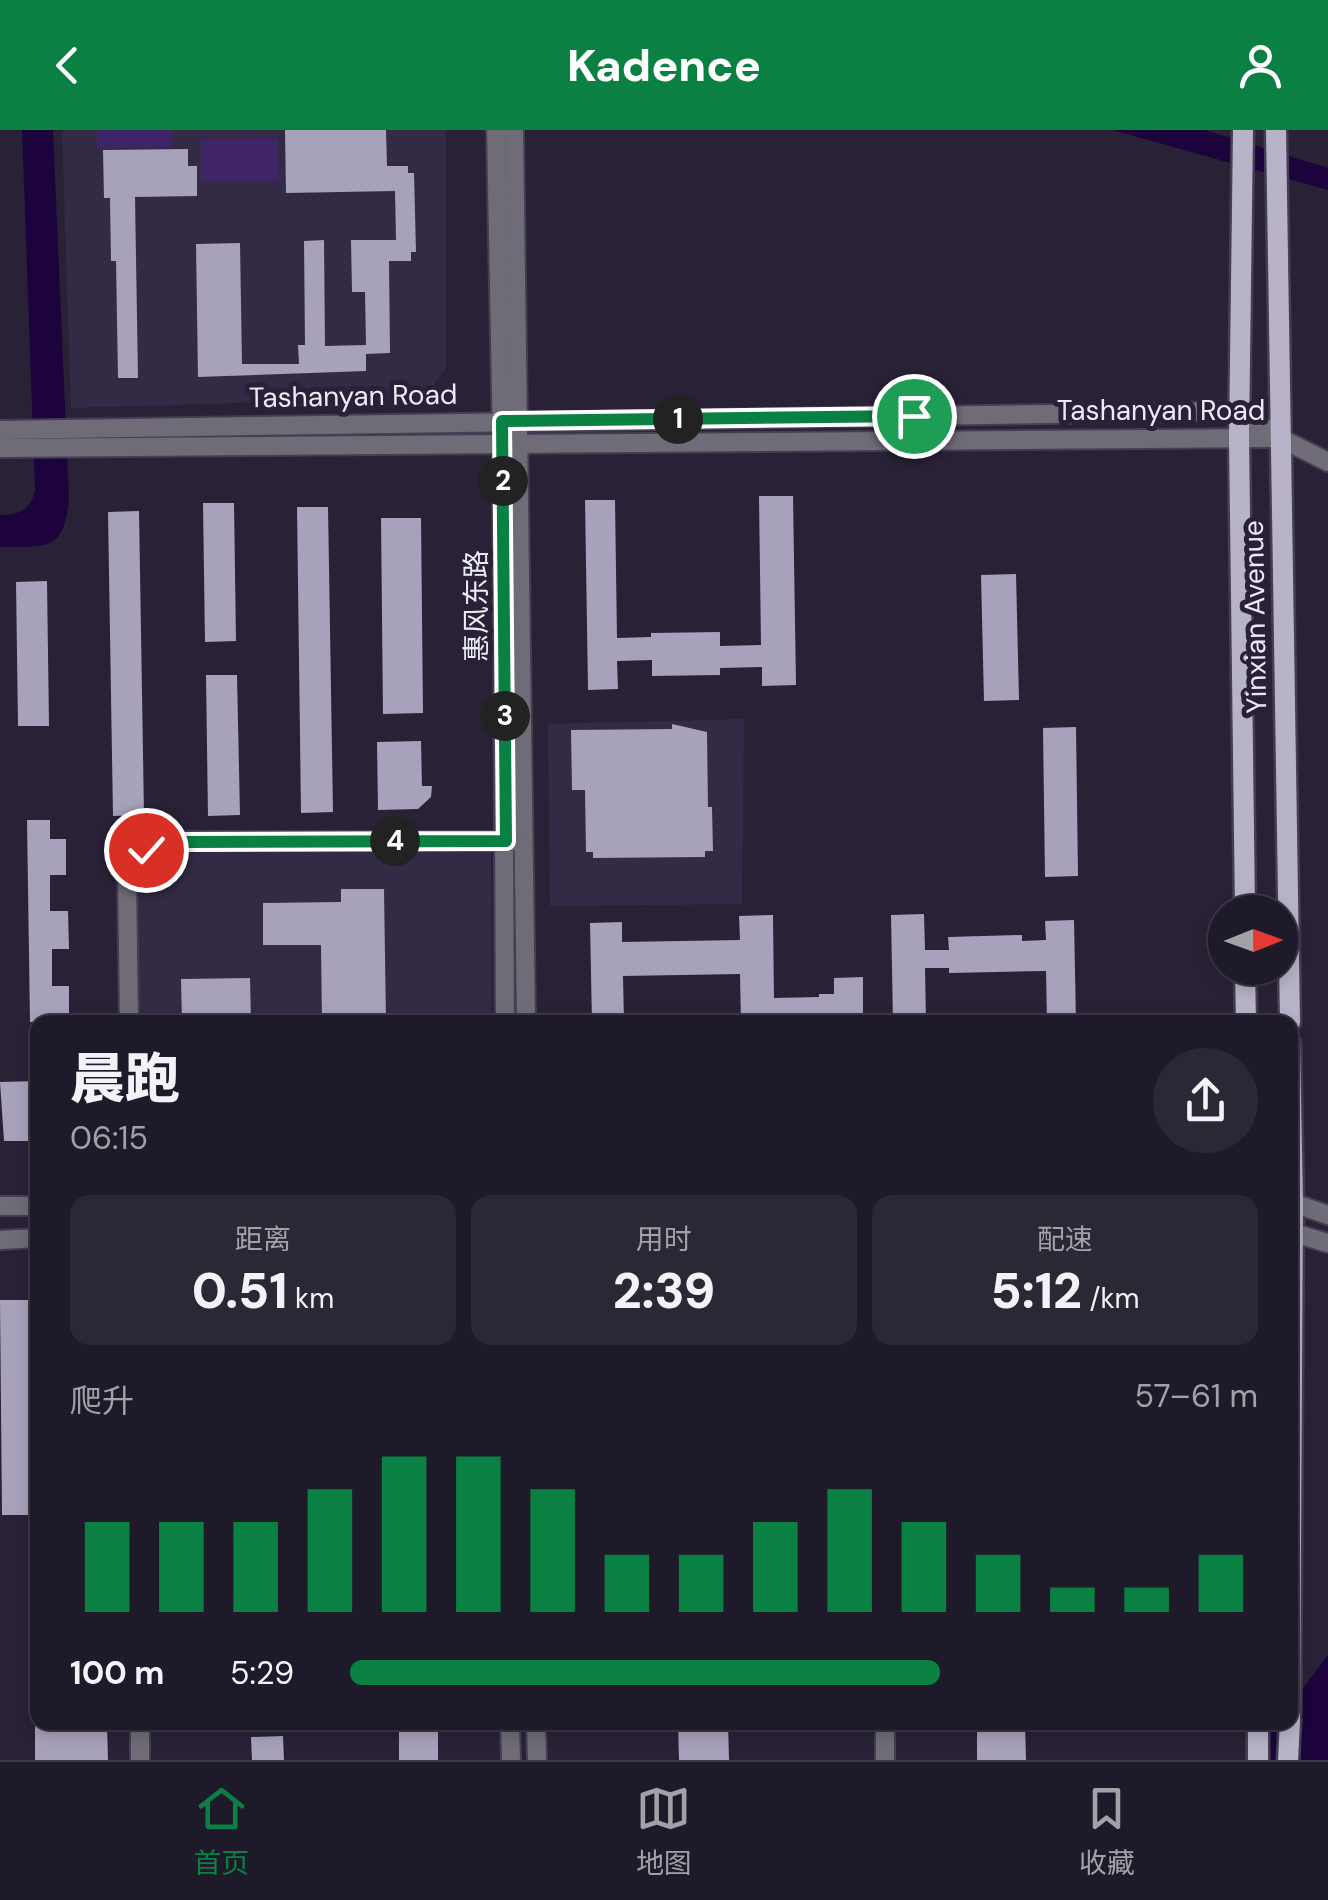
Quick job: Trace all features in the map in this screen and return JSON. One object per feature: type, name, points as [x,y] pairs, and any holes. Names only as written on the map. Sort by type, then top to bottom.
[{"type":"main road","name":"Yinxian Avenue","points":[[1243,130],[1239,436],[1245,895]]},
{"type":"main road","name":"Yinxian Avenue","points":[[1276,130],[1274,210],[1290,1015]]},
{"type":"main road","points":[[1246,985],[1246,1015]]},
{"type":"main road","points":[[1258,1730],[1258,1760]]},
{"type":"main road","points":[[1288,1760],[1290,1730]]},
{"type":"street","name":"惠风东路","points":[[496,130],[511,421],[515,841],[505,1015]]},
{"type":"street","points":[[511,421],[514,130]]},
{"type":"street","name":"Tashanyan Road","points":[[0,430],[1240,411],[1280,438]]},
{"type":"street","points":[[1280,438],[1328,462]]},
{"type":"street","name":"Tashanyan Road","points":[[0,448],[1280,438]]},
{"type":"street","points":[[129,1015],[127,874],[146,850],[184,842],[515,841],[526,1015]]},
{"type":"street","points":[[1298,1204],[1328,1214]]},
{"type":"street","points":[[0,1206],[30,1206]]},
{"type":"street","points":[[1298,1235],[1328,1244]]},
{"type":"street","points":[[0,1240],[30,1238]]},
{"type":"street","points":[[140,1730],[140,1760]]},
{"type":"street","points":[[510,1730],[511,1760]]},
{"type":"street","points":[[536,1730],[536,1760]]},
{"type":"street","points":[[884,1730],[885,1760]]},
{"type":"shaded area","points":[[22,130],[53,130],[69,498],[63,528],[50,543],[0,547],[0,515],[23,510],[35,490]]},
{"type":"shaded area","points":[[62,130],[446,130],[446,368],[431,388],[411,398],[71,408]]},
{"type":"shaded area","points":[[97,130],[172,130],[172,147],[97,148]]},
{"type":"shaded area","points":[[1112,130],[1205,130],[1328,168],[1328,190]]},
{"type":"shaded area","points":[[278,138],[279,181],[201,182],[201,139]]},
{"type":"shaded area","points":[[744,719],[742,904],[550,906],[548,724]]},
{"type":"shaded area","points":[[491,847],[492,1015],[136,1015],[134,882],[150,854],[169,849]]},
{"type":"shaded area","points":[[1328,1655],[1328,1760],[1249,1760],[1272,1730],[1298,1730],[1298,1694]]},
{"type":"building","points":[[285,130],[386,130],[387,166],[408,166],[408,173],[414,173],[416,252],[411,252],[411,261],[389,261],[390,353],[366,354],[366,371],[198,377],[196,244],[240,243],[242,364],[299,364],[298,345],[305,345],[304,241],[324,240],[325,346],[366,345],[365,292],[352,292],[351,240],[396,240],[395,191],[286,193]]},
{"type":"building","points":[[188,149],[188,166],[197,166],[197,196],[135,197],[138,378],[118,378],[116,261],[111,261],[110,198],[104,198],[103,150]]},
{"type":"building","points":[[759,496],[793,496],[796,685],[762,686],[762,667],[720,668],[720,675],[652,676],[652,660],[617,661],[618,689],[588,690],[585,500],[615,500],[617,638],[651,637],[651,633],[720,632],[720,646],[761,645]]},
{"type":"building","points":[[203,503],[234,503],[236,641],[205,642]]},
{"type":"building","points":[[297,507],[328,507],[333,812],[301,813]]},
{"type":"building","points":[[139,511],[144,815],[113,816],[108,512]]},
{"type":"building","points":[[381,518],[421,518],[423,713],[383,714]]},
{"type":"building","points":[[1016,574],[1019,700],[984,701],[981,575]]},
{"type":"building","points":[[47,581],[49,726],[18,726],[16,582]]},
{"type":"building","points":[[206,675],[237,675],[240,815],[208,816]]},
{"type":"building","points":[[672,724],[707,732],[713,851],[705,851],[705,857],[593,858],[593,852],[586,852],[585,790],[572,790],[571,730],[672,729]]},
{"type":"building","points":[[1076,727],[1078,876],[1045,877],[1043,728]]},
{"type":"building","points":[[421,741],[422,786],[432,786],[431,797],[418,809],[378,810],[377,742]]},
{"type":"building","points":[[27,820],[50,820],[50,839],[66,839],[66,875],[50,875],[50,911],[68,911],[69,949],[52,949],[52,986],[69,986],[69,1015],[30,1015],[30,1022]]},
{"type":"building","points":[[341,889],[384,889],[386,1015],[322,1015],[321,945],[263,945],[263,903],[341,902]]},
{"type":"building","points":[[924,914],[925,950],[949,950],[948,937],[1022,935],[1022,941],[1046,940],[1045,921],[1074,920],[1076,1015],[1047,1015],[1046,971],[949,973],[949,968],[925,968],[926,1015],[893,1015],[891,915]]},
{"type":"building","points":[[773,915],[774,998],[834,994],[834,978],[863,977],[863,1015],[741,1015],[740,974],[623,976],[624,1015],[592,1015],[590,923],[622,922],[622,942],[740,940],[739,916]]},
{"type":"building","points":[[250,978],[251,1015],[182,1015],[181,979]]},
{"type":"building","points":[[30,1081],[30,1141],[4,1141],[0,1082]]},
{"type":"building","points":[[0,1300],[30,1300],[30,1515],[2,1515]]},
{"type":"building","points":[[35,1730],[107,1730],[108,1760],[35,1760]]},
{"type":"building","points":[[399,1730],[438,1730],[438,1760],[399,1760]]},
{"type":"building","points":[[678,1730],[728,1730],[729,1760],[679,1760]]},
{"type":"building","points":[[977,1730],[1025,1730],[1026,1760],[977,1760]]},
{"type":"building","points":[[283,1736],[284,1760],[252,1760],[251,1737]]},
{"type":"route","points":[[146,850],[184,842],[506,841],[502,421],[914,416]]}]
